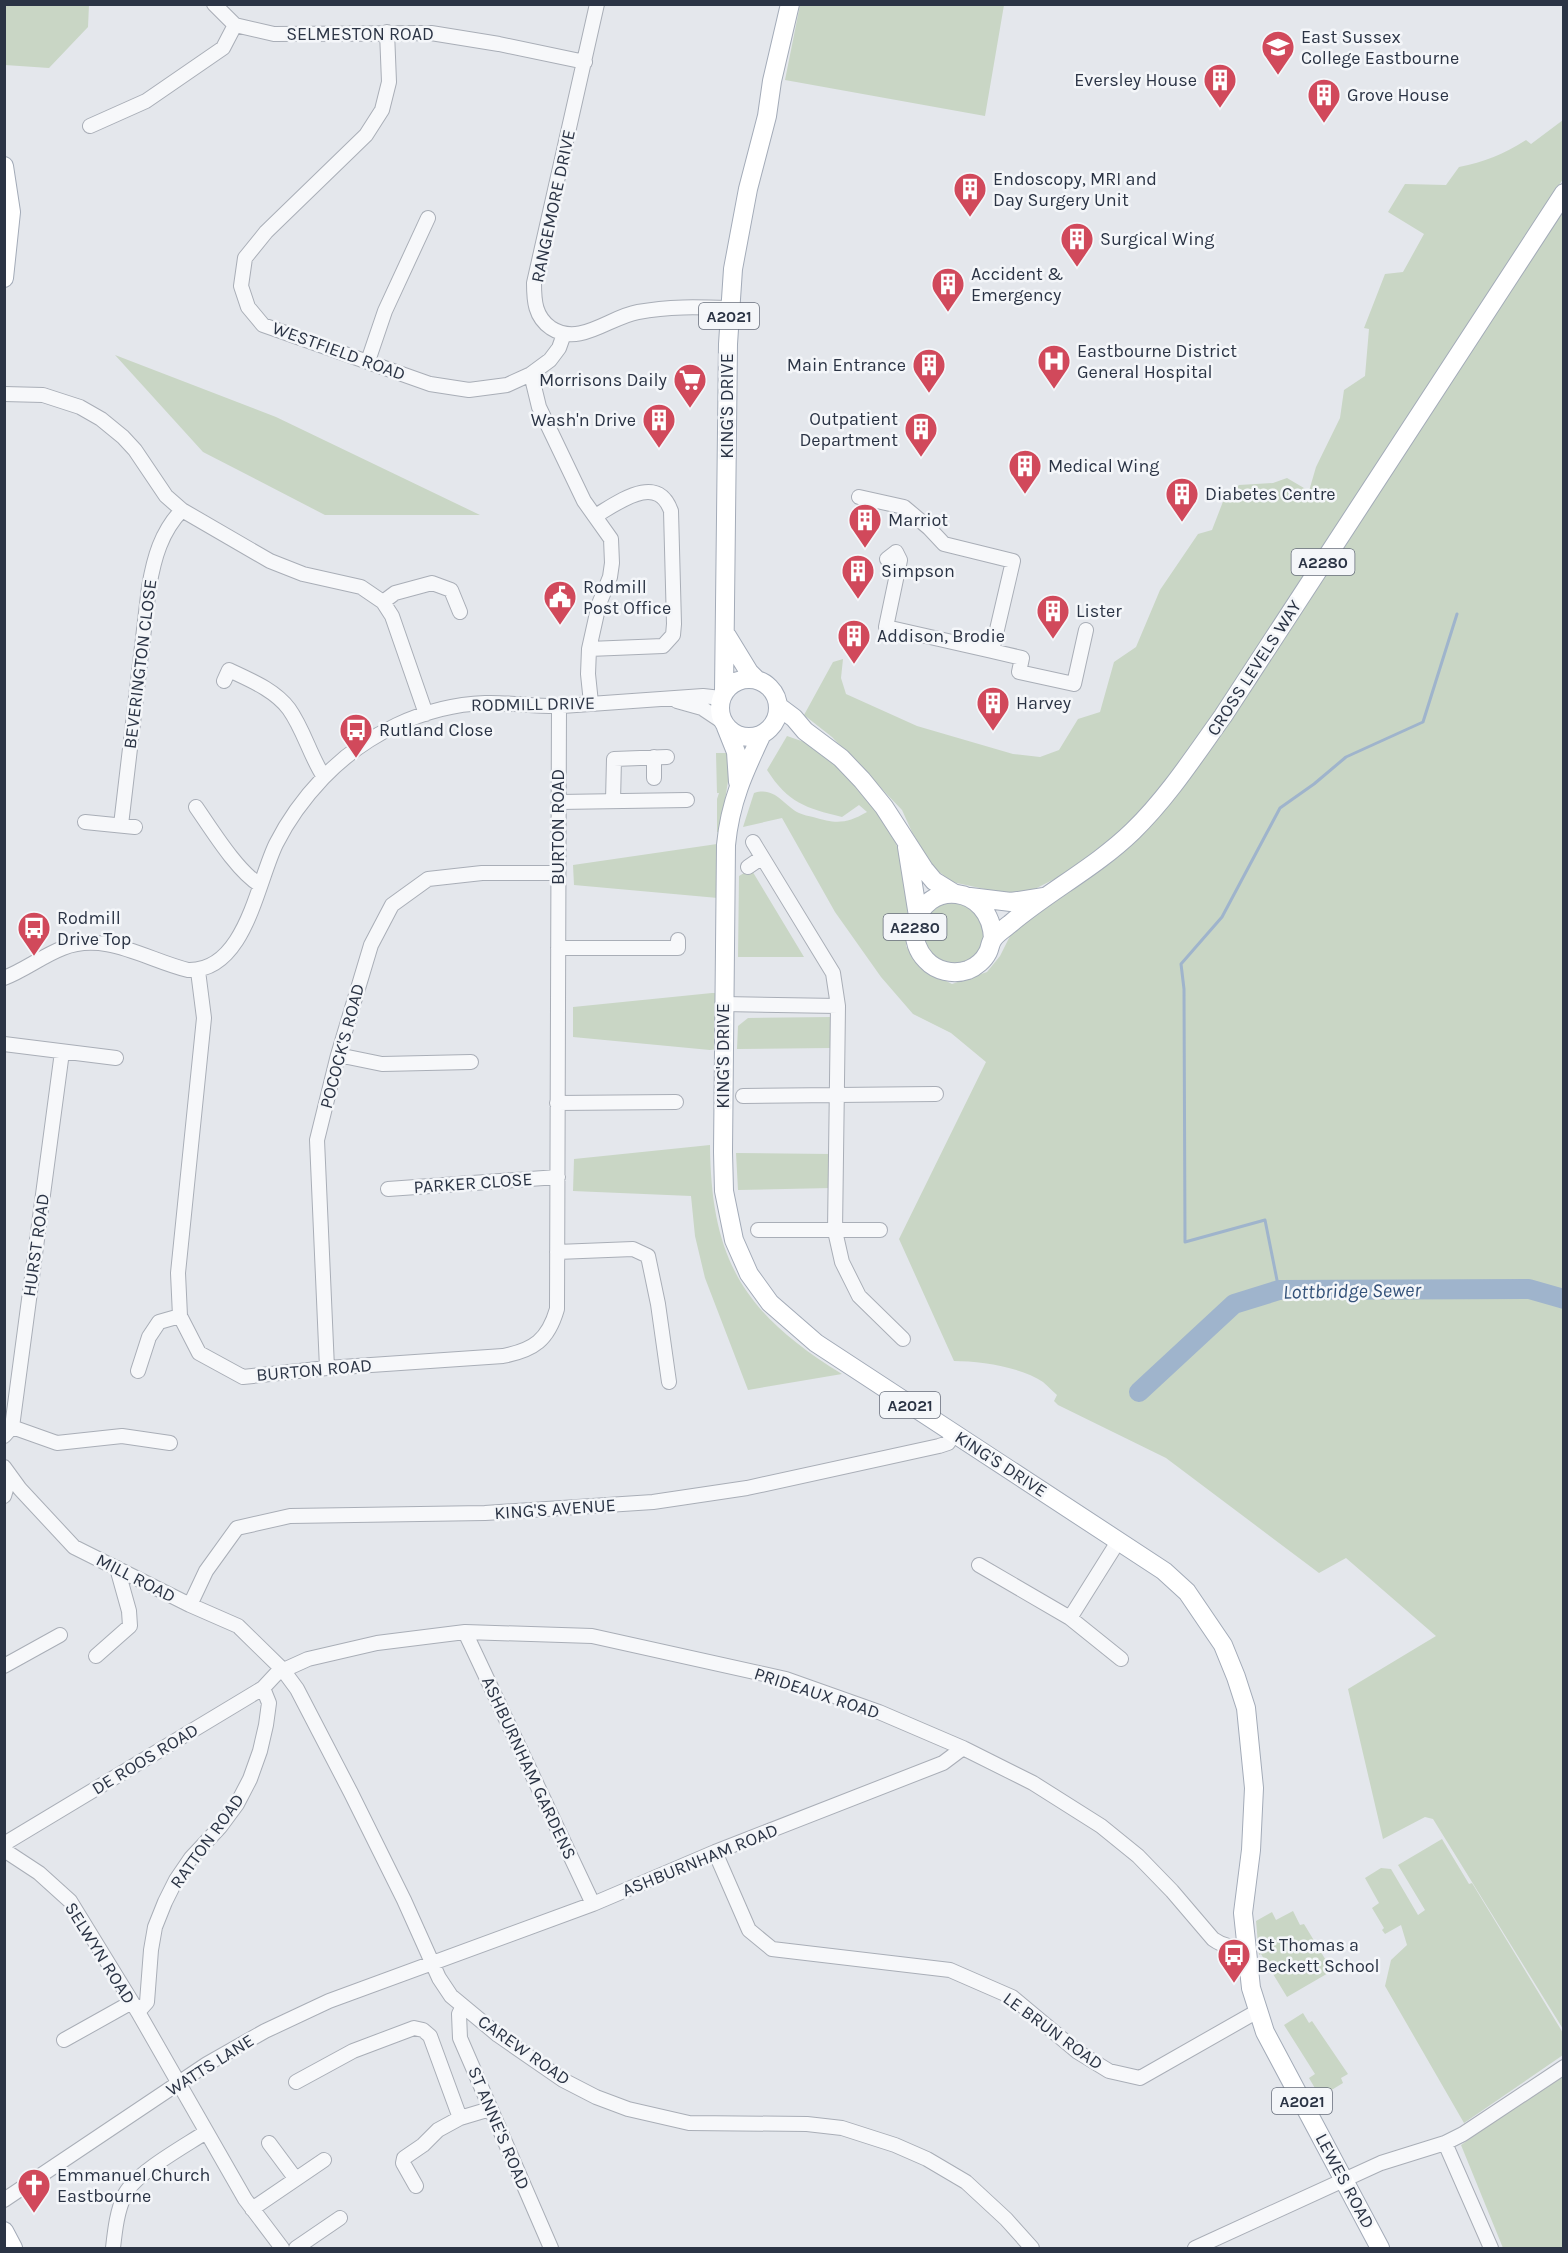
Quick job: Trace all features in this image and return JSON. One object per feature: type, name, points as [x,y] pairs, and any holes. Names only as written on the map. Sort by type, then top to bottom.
[{"type":"main road","name":"KING'S DRIVE","points":[[726,635],[729,308],[737,238],[762,128],[767,116],[772,81],[790,4]]},
{"type":"main road","points":[[4,166],[8,212],[4,278]]},
{"type":"main road","name":"CROSS LEVELS WAY","points":[[993,939],[1044,897],[1095,862],[1132,832],[1162,800],[1223,716],[1563,193]]},
{"type":"main road","points":[[726,635],[749,672],[771,689],[778,706],[777,716],[764,733]]},
{"type":"main road","name":"A2021","points":[[723,695],[726,635]]},
{"type":"main road","points":[[757,680],[746,679],[736,682],[723,695],[719,713],[724,724],[739,736],[747,737],[787,730],[805,731]]},
{"type":"main road","name":"CROSS LEVELS WAY","points":[[778,706],[794,718],[805,731],[841,758],[862,780],[884,807],[907,841],[924,870],[934,881],[980,903],[988,913],[993,926],[993,939],[989,952],[969,969],[956,972],[942,971],[930,965],[921,955],[915,936],[918,916],[907,841]]},
{"type":"main road","name":"KING'S DRIVE","points":[[724,724],[736,752],[738,783]]},
{"type":"main road","name":"KING'S DRIVE","points":[[764,733],[738,783],[727,827],[723,1004],[724,1191],[734,1239],[749,1274],[770,1304],[808,1337],[1119,1540],[1164,1571],[1187,1592],[1223,1645],[1246,1708],[1254,1788],[1251,1850],[1243,1913],[1246,1947]]},
{"type":"main road","name":"CROSS LEVELS WAY","points":[[918,916],[924,906],[944,895],[962,895],[1011,902],[1044,897]]},
{"type":"main road","name":"LEWES ROAD","points":[[1246,1947],[1249,1980],[1265,2032],[1380,2248]]},
{"type":"main road","points":[[4,2231],[13,2248]]},
{"type":"street","points":[[90,126],[146,100],[223,48],[236,25],[214,4]]},
{"type":"street","name":"RANGEMORE DRIVE","points":[[564,333],[555,330],[541,318],[534,303],[534,283],[597,4]]},
{"type":"street","name":"SELMESTON ROAD","points":[[236,25],[274,34],[431,33],[585,62]]},
{"type":"street","name":"WESTFIELD ROAD","points":[[387,33],[389,82],[382,110],[366,135],[266,232],[245,258],[242,286],[248,307],[263,324],[430,384],[469,390],[507,385],[531,374],[550,360],[559,348],[564,333]]},
{"type":"street","points":[[368,361],[385,311],[428,218]]},
{"type":"street","points":[[564,333],[583,333],[629,313],[656,308],[686,306],[729,308]]},
{"type":"street","points":[[531,374],[539,407],[584,501],[611,539],[610,578],[596,613],[589,649],[588,674],[591,703]]},
{"type":"street","points":[[4,394],[44,395],[80,407],[101,419],[123,437],[135,450],[166,496],[182,510],[270,561],[303,574],[361,587],[382,602],[392,616],[426,714]]},
{"type":"street","points":[[589,649],[663,646],[673,635],[674,624],[670,510],[667,500],[662,495],[646,490],[595,516]]},
{"type":"street","points":[[859,497],[904,507],[944,544],[1013,561],[992,651]]},
{"type":"street","name":"BEVERINGTON CLOSE","points":[[121,825],[153,562],[161,540],[182,510]]},
{"type":"street","points":[[887,559],[896,552],[900,560],[886,627],[1022,658],[1019,672],[1074,684],[1086,630]]},
{"type":"street","points":[[382,602],[395,593],[432,583],[451,590],[460,612]]},
{"type":"street","points":[[224,681],[230,670],[278,697],[289,710],[314,762],[324,777]]},
{"type":"street","name":"RODMILL DRIVE","points":[[198,971],[212,964],[234,945],[252,909],[283,831],[306,797],[349,753],[379,734],[426,714],[456,706],[485,703],[559,706],[723,695]]},
{"type":"street","name":"RODMILL DRIVE","points":[[666,699],[702,708],[724,724]]},
{"type":"street","name":"BURTON ROAD","points":[[198,971],[204,1018],[178,1273],[180,1316],[199,1353],[243,1377],[327,1368],[503,1356],[519,1353],[532,1347],[544,1338],[552,1326],[556,1309],[559,706]]},
{"type":"street","points":[[614,801],[611,759],[660,757],[654,777]]},
{"type":"street","points":[[559,802],[687,800]]},
{"type":"street","points":[[196,807],[216,837],[252,880],[260,885]]},
{"type":"street","points":[[85,822],[135,827]]},
{"type":"street","points":[[753,842],[833,974],[838,1006],[835,1231],[842,1262],[860,1296],[903,1339]]},
{"type":"street","points":[[748,867],[761,858]]},
{"type":"street","name":"POCOCK'S ROAD","points":[[327,1368],[317,1140],[338,1055],[371,945],[392,905],[428,879],[482,873],[558,873]]},
{"type":"street","points":[[558,948],[678,948],[678,940]]},
{"type":"street","points":[[4,978],[62,948],[92,942],[107,944],[174,967],[198,971]]},
{"type":"street","points":[[723,1004],[838,1006]]},
{"type":"street","points":[[4,1044],[116,1058]]},
{"type":"street","name":"HURST ROAD","points":[[8,1431],[62,1052]]},
{"type":"street","points":[[338,1055],[382,1064],[471,1062]]},
{"type":"street","points":[[743,1096],[936,1094]]},
{"type":"street","points":[[557,1103],[676,1102]]},
{"type":"street","name":"PARKER CLOSE","points":[[388,1189],[558,1177]]},
{"type":"street","points":[[758,1230],[880,1230]]},
{"type":"street","points":[[557,1252],[633,1249],[648,1256],[658,1304],[669,1382]]},
{"type":"street","points":[[138,1371],[149,1337],[159,1322],[180,1316]]},
{"type":"street","points":[[8,1431],[51,1443],[122,1436],[170,1443]]},
{"type":"street","name":"KING'S AVENUE","points":[[190,1605],[206,1571],[237,1528],[290,1516],[485,1513],[653,1502],[747,1488],[939,1446],[948,1443],[954,1434]]},
{"type":"street","points":[[4,1496],[7,1472]]},
{"type":"street","name":"MILL ROAD","points":[[7,1472],[74,1547],[190,1605],[238,1626],[283,1670]]},
{"type":"street","points":[[1070,1618],[1119,1540]]},
{"type":"street","points":[[979,1565],[1070,1618],[1121,1659]]},
{"type":"street","points":[[96,1656],[130,1626],[129,1611],[117,1568]]},
{"type":"street","name":"PRIDEAUX ROAD","points":[[283,1670],[308,1659],[377,1644],[465,1632],[592,1636],[786,1679],[879,1712],[963,1748],[1033,1783],[1101,1826],[1138,1856],[1172,1891],[1213,1940],[1229,1947],[1246,1947]]},
{"type":"street","name":"ASHBURNHAM GARDENS","points":[[465,1632],[593,1904]]},
{"type":"street","points":[[4,1666],[60,1635]]},
{"type":"street","name":"DE ROOS ROAD","points":[[4,1844],[263,1688],[283,1670]]},
{"type":"street","name":"CAREW ROAD","points":[[283,1670],[297,1689],[351,1793],[444,1987],[463,2006],[531,2060],[596,2097],[628,2109],[689,2123],[807,2124],[842,2128],[906,2150],[927,2159],[966,2182],[1006,2219],[1032,2248]]},
{"type":"street","name":"RATTON ROAD","points":[[135,2007],[147,2002],[150,1950],[155,1927],[165,1902],[181,1873],[237,1804],[250,1779],[266,1725],[269,1703],[263,1688]]},
{"type":"street","name":"ASHBURNHAM ROAD","points":[[433,1964],[593,1904],[715,1852],[943,1763],[963,1748]]},
{"type":"street","name":"SELWYN ROAD","points":[[4,1850],[39,1872],[70,1901],[135,2007]]},
{"type":"street","name":"LE BRUN ROAD","points":[[715,1852],[749,1930],[772,1949],[950,1970],[1012,1997],[1078,2052],[1109,2071],[1140,2078],[1257,2012]]},
{"type":"street","name":"WATTS LANE","points":[[4,2200],[265,2031],[329,2001],[433,1964]]},
{"type":"street","name":"ST ANNE'S ROAD","points":[[463,2006],[459,2014],[460,2037],[551,2248]]},
{"type":"street","points":[[64,2040],[135,2007],[252,2209],[282,2248]]},
{"type":"street","points":[[296,2082],[353,2051],[414,2028],[423,2030],[430,2036],[460,2118]]},
{"type":"street","points":[[1195,2248],[1381,2163],[1444,2143],[1463,2134],[1563,2067]]},
{"type":"street","points":[[416,2186],[403,2163],[404,2158],[423,2145],[438,2130],[460,2118],[490,2109]]},
{"type":"street","points":[[113,2248],[117,2219],[126,2193],[146,2172],[206,2132]]},
{"type":"street","points":[[268,2143],[295,2178]]},
{"type":"street","points":[[1444,2143],[1491,2248]]},
{"type":"street","points":[[252,2209],[324,2160]]},
{"type":"street","points":[[296,2248],[340,2218]]},
{"type":"green space","points":[[4,5],[89,5],[88,27],[49,68],[5,65]]},
{"type":"green space","points":[[800,5],[1004,5],[985,116],[785,80]]},
{"type":"green space","points":[[1563,120],[1563,179],[1210,724],[1167,782],[1132,821],[1087,859],[1070,871],[1029,892],[1003,893],[952,882],[933,867],[902,810],[832,737],[804,715],[833,662],[843,659],[841,678],[846,694],[917,726],[1013,754],[1040,757],[1059,750],[1078,719],[1100,712],[1114,662],[1136,647],[1160,590],[1198,534],[1212,530],[1224,499],[1239,485],[1273,483],[1287,478],[1309,491],[1316,467],[1340,418],[1344,390],[1365,376],[1369,329],[1364,328],[1385,274],[1403,272],[1424,234],[1388,212],[1405,184],[1446,185],[1459,167],[1494,157],[1526,140],[1531,144]]},
{"type":"green space","points":[[1563,207],[1563,2029],[1433,1819],[1425,1817],[1383,1839],[1348,1689],[1436,1636],[1346,1558],[1319,1573],[1166,1458],[1058,1405],[1054,1401],[1057,1395],[1043,1382],[1023,1372],[1000,1366],[954,1361],[899,1239],[986,1062],[951,1033],[913,1014],[881,977],[835,912],[782,818],[743,827],[754,793],[761,792],[773,794],[801,814],[828,821],[847,821],[867,812],[859,805],[842,817],[808,807],[790,797],[767,770],[787,736],[813,745],[851,777],[890,831],[902,857],[907,887],[906,946],[920,968],[952,984],[987,972],[1000,956],[1012,932],[1091,877],[1149,828],[1180,791],[1431,414],[1481,332]]},
{"type":"green space","points":[[115,355],[276,417],[480,515],[325,515],[203,452]]},
{"type":"green space","points":[[716,753],[730,753],[731,762],[720,832],[717,832],[719,793],[717,793]]},
{"type":"green space","points":[[717,844],[718,898],[574,885],[573,865]]},
{"type":"green space","points":[[751,869],[804,957],[738,957],[739,876]]},
{"type":"green space","points":[[964,900],[988,927],[977,956],[962,963],[949,964],[939,961],[927,947],[925,928],[928,918],[934,909],[946,901]]},
{"type":"green space","points":[[717,993],[717,1049],[573,1037],[573,1007]]},
{"type":"green space","points":[[831,1017],[830,1048],[737,1049],[738,1026],[748,1018]]},
{"type":"green space","points":[[710,1145],[717,1221],[726,1252],[740,1280],[757,1305],[780,1329],[808,1352],[842,1374],[748,1390],[705,1278],[695,1236],[691,1196],[573,1191],[574,1159]]},
{"type":"green space","points":[[736,1153],[831,1154],[831,1188],[738,1190]]},
{"type":"green space","points":[[1442,1839],[1469,1884],[1472,1883],[1563,2033],[1563,2055],[1464,2123],[1385,1986],[1391,1960],[1407,1945],[1401,1925],[1385,1934],[1382,1930],[1384,1928],[1372,1908],[1379,1903],[1365,1878],[1381,1868],[1391,1869],[1418,1915],[1425,1910],[1398,1865]]},
{"type":"green space","points":[[1293,1911],[1300,1925],[1304,1924],[1330,1967],[1328,1969],[1330,1972],[1287,1997],[1261,1954],[1259,1955],[1256,1921],[1272,1912],[1276,1920]]},
{"type":"green space","points":[[1303,2013],[1309,2023],[1312,2021],[1348,2074],[1341,2078],[1343,2083],[1320,2097],[1309,2078],[1315,2074],[1284,2025]]},
{"type":"green space","points":[[1563,2073],[1563,2248],[1503,2248],[1461,2145]]},
{"type":"waterway","points":[[1279,1290],[1265,1220],[1185,1242],[1184,989],[1181,964],[1222,917],[1280,808],[1346,757],[1423,722],[1457,614]]},
{"type":"waterway","name":"Lottbridge Sewer","points":[[1139,1392],[1234,1304],[1279,1290],[1529,1289],[1564,1299]]},
{"type":"place","name":"East Sussex College Eastbourne","points":[[1278,76]]},
{"type":"place","name":"Eversley House","points":[[1220,109]]},
{"type":"place","name":"Grove House","points":[[1324,124]]},
{"type":"place","name":"Endoscopy, MRI and Day Surgery Unit","points":[[970,218]]},
{"type":"place","name":"Surgical Wing","points":[[1077,268]]},
{"type":"place","name":"Accident & Emergency","points":[[948,313]]},
{"type":"place","name":"Eastbourne District General Hospital","points":[[1054,390]]},
{"type":"place","name":"Main Entrance","points":[[929,394]]},
{"type":"place","name":"Morrisons Daily","points":[[690,409]]},
{"type":"place","name":"Wash'n Drive","points":[[659,449]]},
{"type":"place","name":"Outpatient Department","points":[[921,458]]},
{"type":"place","name":"Medical Wing","points":[[1025,495]]},
{"type":"place","name":"Diabetes Centre","points":[[1182,523]]},
{"type":"place","name":"Marriot","points":[[865,549]]},
{"type":"place","name":"Simpson","points":[[858,600]]},
{"type":"place","name":"Rodmill Post Office","points":[[560,626]]},
{"type":"place","name":"Lister","points":[[1053,640]]},
{"type":"place","name":"Addison, Brodie","points":[[854,665]]},
{"type":"place","name":"Harvey","points":[[993,732]]},
{"type":"place","name":"Rutland Close","points":[[356,759]]},
{"type":"place","name":"Rodmill Drive Top","points":[[34,957]]},
{"type":"place","name":"St Thomas a Beckett School","points":[[1234,1984]]},
{"type":"place","name":"Emmanuel Church Eastbourne","points":[[34,2214]]}]
